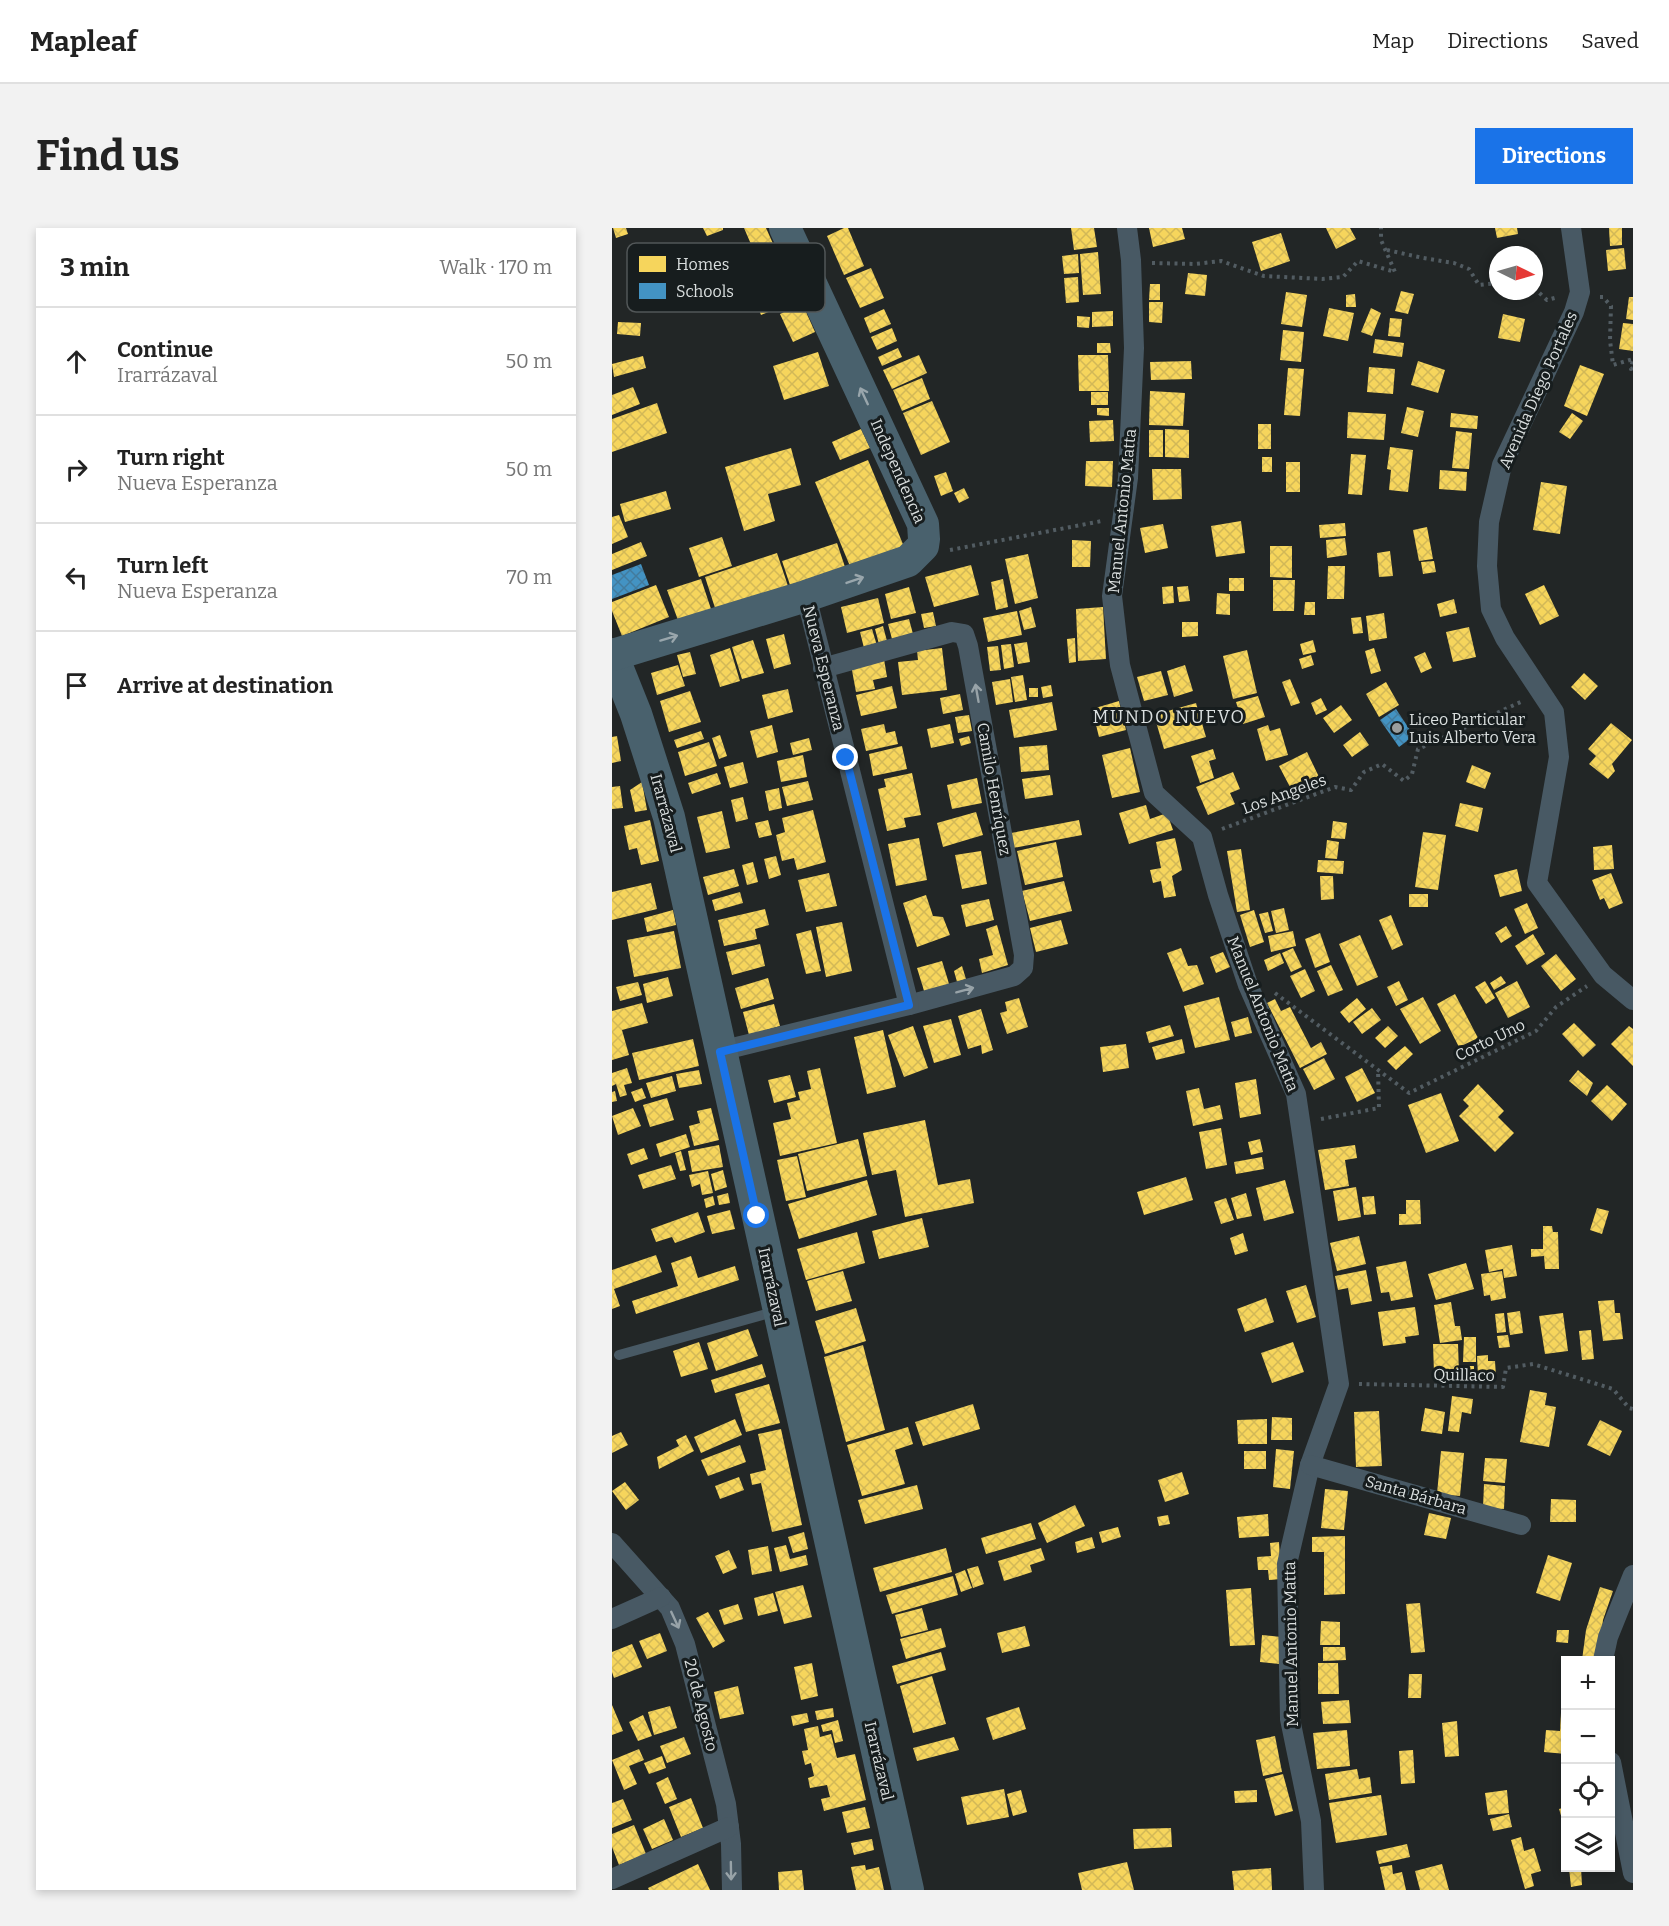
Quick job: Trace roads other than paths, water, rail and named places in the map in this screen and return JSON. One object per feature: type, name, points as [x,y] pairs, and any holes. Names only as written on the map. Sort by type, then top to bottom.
[{"type":"main road","name":"Independencia","points":[[785,228],[792,243]]},
{"type":"main road","name":"Independencia","points":[[612,654],[806,596],[908,561],[923,546],[923,524],[824,312]]},
{"type":"main road","name":"Irarrázaval","points":[[612,654],[636,714],[669,817],[908,1890]]},
{"type":"street","name":"Manuel Antonio Matta","points":[[1127,228],[1131,260],[1133,394],[1128,478],[1112,596],[1120,664],[1154,793],[1202,837],[1218,895],[1244,973],[1296,1094],[1339,1384],[1310,1465],[1287,1564],[1290,1719],[1311,1821],[1314,1890]]},
{"type":"street","name":"Avenida Diego Portales","points":[[1571,228],[1581,292],[1574,312],[1502,465],[1489,522],[1487,566],[1491,609],[1505,638],[1554,712],[1560,758],[1537,883],[1603,975],[1633,1000]]},
{"type":"street","name":"Nueva Esperanza","points":[[806,596],[909,1005]]},
{"type":"street","name":"Camilo Henríquez","points":[[823,668],[952,632],[964,634],[968,646],[1024,955],[1023,968],[1014,976],[909,1005]]},
{"type":"street","points":[[720,1052],[909,1005]]},
{"type":"street","name":"Santa Bárbara","points":[[1310,1465],[1521,1525]]},
{"type":"street","name":"20 de Agosto","points":[[612,1543],[670,1608],[686,1644],[726,1804],[732,1890]]},
{"type":"street","points":[[1604,1656],[1608,1636],[1633,1575]]},
{"type":"street","points":[[612,1619],[661,1597]]},
{"type":"street","points":[[1611,1764],[1633,1873]]},
{"type":"street","points":[[612,1879],[729,1827]]},
{"type":"lane","points":[[619,1355],[778,1311]]},
{"type":"place","name":"Liceo Particular Luis Alberto Vera","points":[[1397,728]]},
{"type":"district","name":"MUNDO NUEVO","points":[[1169,717]]}]
